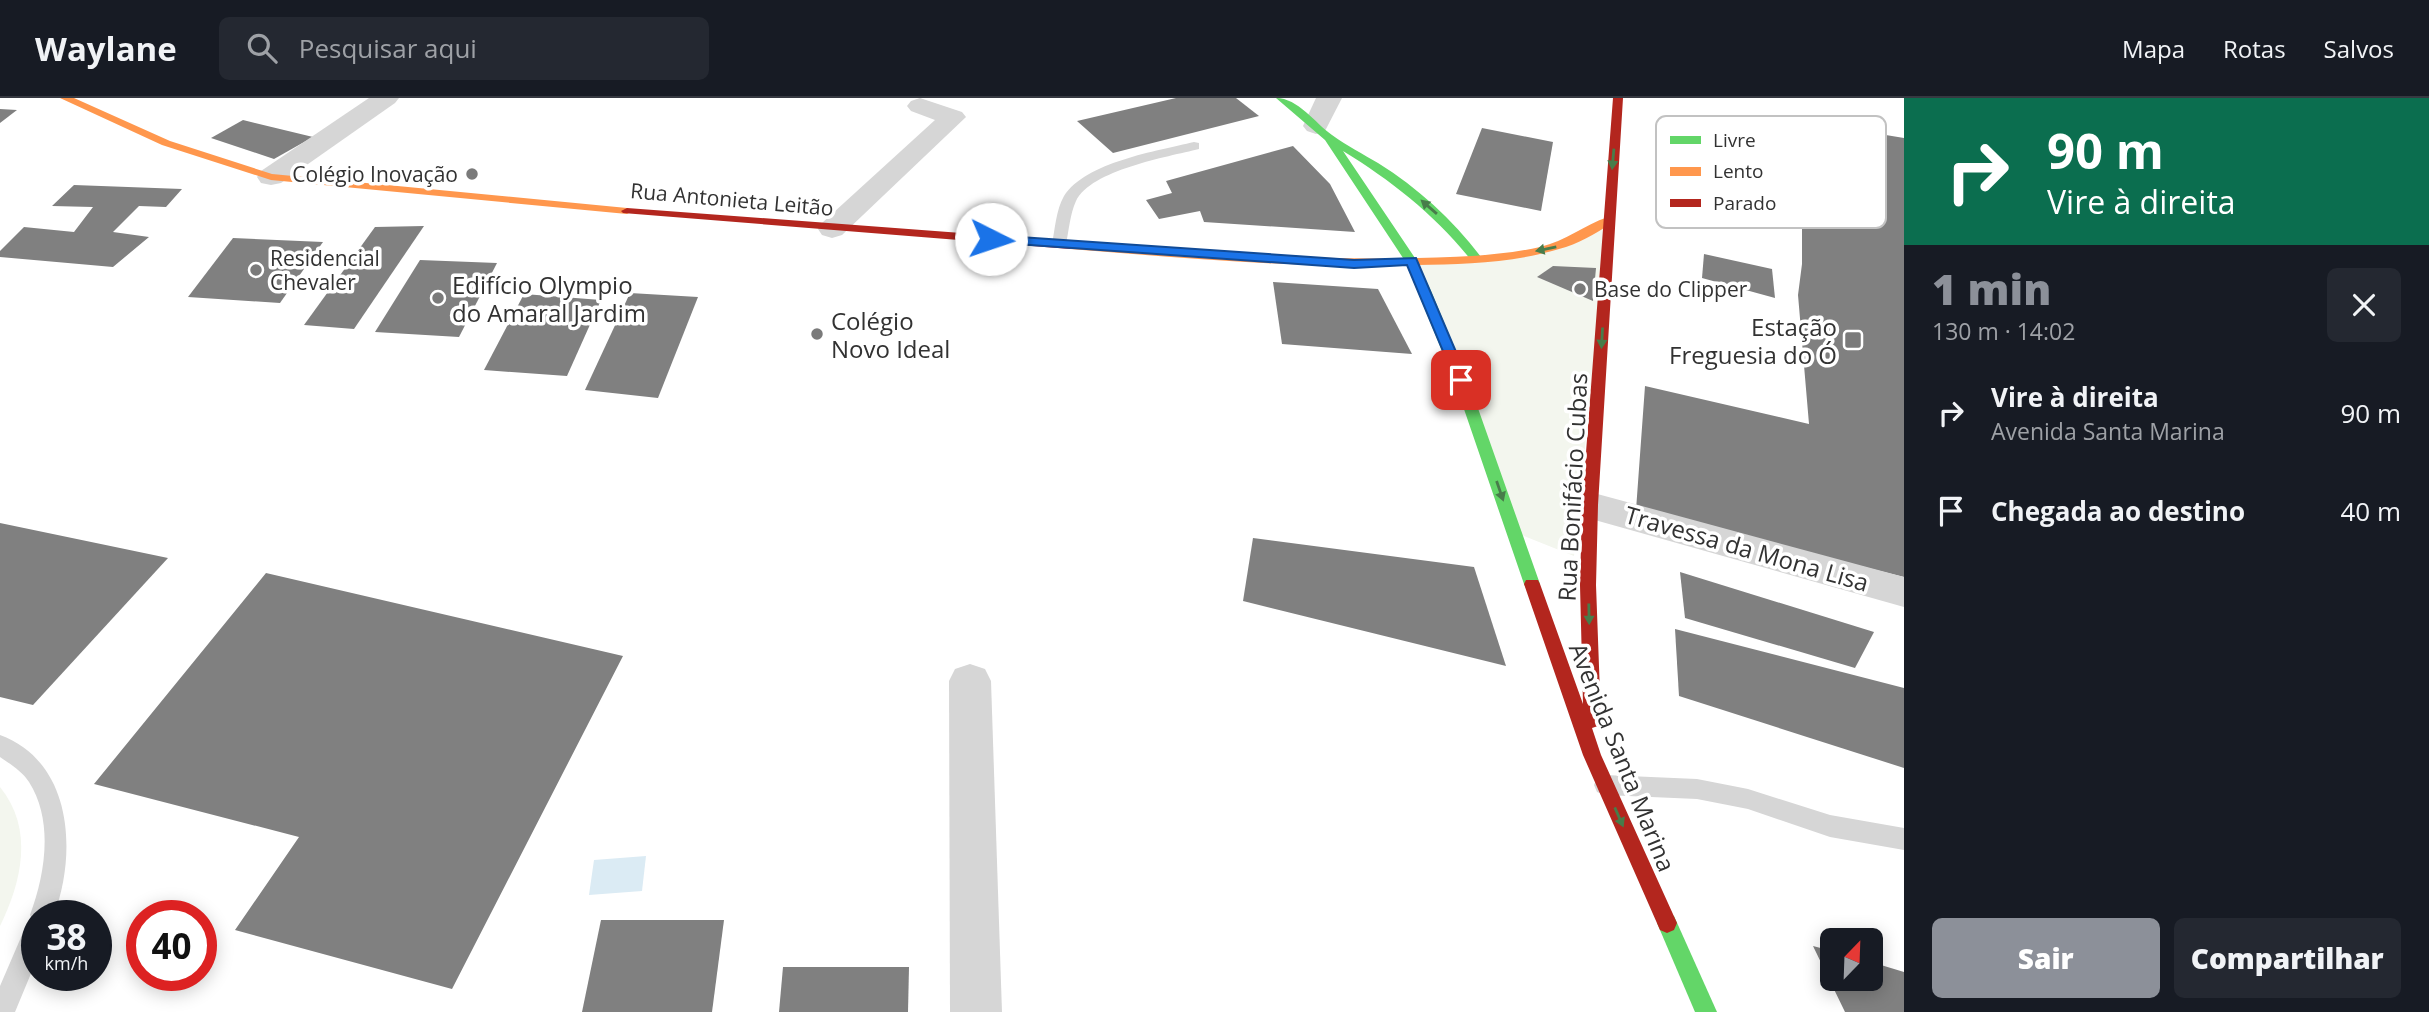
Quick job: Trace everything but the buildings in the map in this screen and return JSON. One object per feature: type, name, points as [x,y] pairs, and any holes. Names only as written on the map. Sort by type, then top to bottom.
[{"type":"street","name":"Rua Antonieta Leitão","points":[[65,98],[163,144],[216,164],[271,177],[831,229],[1354,264],[1411,261]]},
{"type":"street","points":[[271,177],[386,98]]},
{"type":"street","name":"Avenida Santa Marina","points":[[1281,98],[1323,132],[1416,196],[1449,225],[1475,257]]},
{"type":"street","points":[[1323,132],[1329,98]]},
{"type":"street","name":"Rua Bonifácio Cubas","points":[[1592,755],[1588,586],[1590,505],[1618,98]]},
{"type":"street","points":[[831,229],[953,117],[920,106]]},
{"type":"street","name":"Avenida Santa Marina","points":[[1323,132],[1411,261],[1461,380],[1592,755],[1706,1012]]},
{"type":"street","points":[[1411,261],[1527,253],[1558,247],[1585,237],[1608,221]]},
{"type":"street","name":"Travessa da Mona Lisa","points":[[1590,505],[1904,592]]},
{"type":"street","points":[[970,681],[976,1012]]},
{"type":"lane","points":[[1059,244],[1072,195],[1086,182],[1106,172],[1194,146]]},
{"type":"lane","points":[[0,744],[37,774],[53,815],[57,850],[48,900]]},
{"type":"lane","points":[[1605,785],[1698,789],[1748,799],[1830,826],[1904,839]]},
{"type":"lane","points":[[2,1012],[21,967]]},
{"type":"shaded area","points":[[1608,221],[1574,556],[1514,532],[1411,261],[1527,253]]},
{"type":"shaded area","points":[[0,787],[11,803],[17,820],[21,855],[14,891],[0,926]]},
{"type":"shaded area","points":[[646,856],[642,891],[589,895],[594,860]]},
{"type":"traffic: fast","points":[[1281,98],[1329,138],[1377,167],[1416,196],[1449,225],[1475,257]]},
{"type":"traffic: fast","points":[[1329,138],[1411,261],[1425,291],[1461,380],[1532,584]]},
{"type":"traffic: fast","points":[[1667,923],[1706,1012]]},
{"type":"traffic: slow","points":[[65,98],[166,143],[271,177],[627,211]]},
{"type":"traffic: slow","points":[[1070,245],[1297,261],[1433,261],[1522,254],[1558,246],[1608,221]]},
{"type":"traffic: jam","points":[[1592,721],[1588,585],[1590,505],[1618,98]]},
{"type":"traffic: jam","points":[[627,211],[1070,245]]},
{"type":"traffic: jam","points":[[1532,584],[1592,755],[1667,923]]},
{"type":"place","name":"Colégio Inovação","points":[[472,174]]},
{"type":"place","name":"Residencial Chevaler","points":[[256,270]]},
{"type":"place","name":"Base do Clipper","points":[[1580,289]]},
{"type":"place","name":"Edifício Olympio do Amaral Jardim","points":[[438,298]]},
{"type":"place","name":"Colégio Novo Ideal","points":[[817,334]]},
{"type":"place","name":"Estação Freguesia do Ó","points":[[1853,340]]},
{"type":"route","points":[[991,239],[1354,264],[1411,261],[1461,380]]}]
